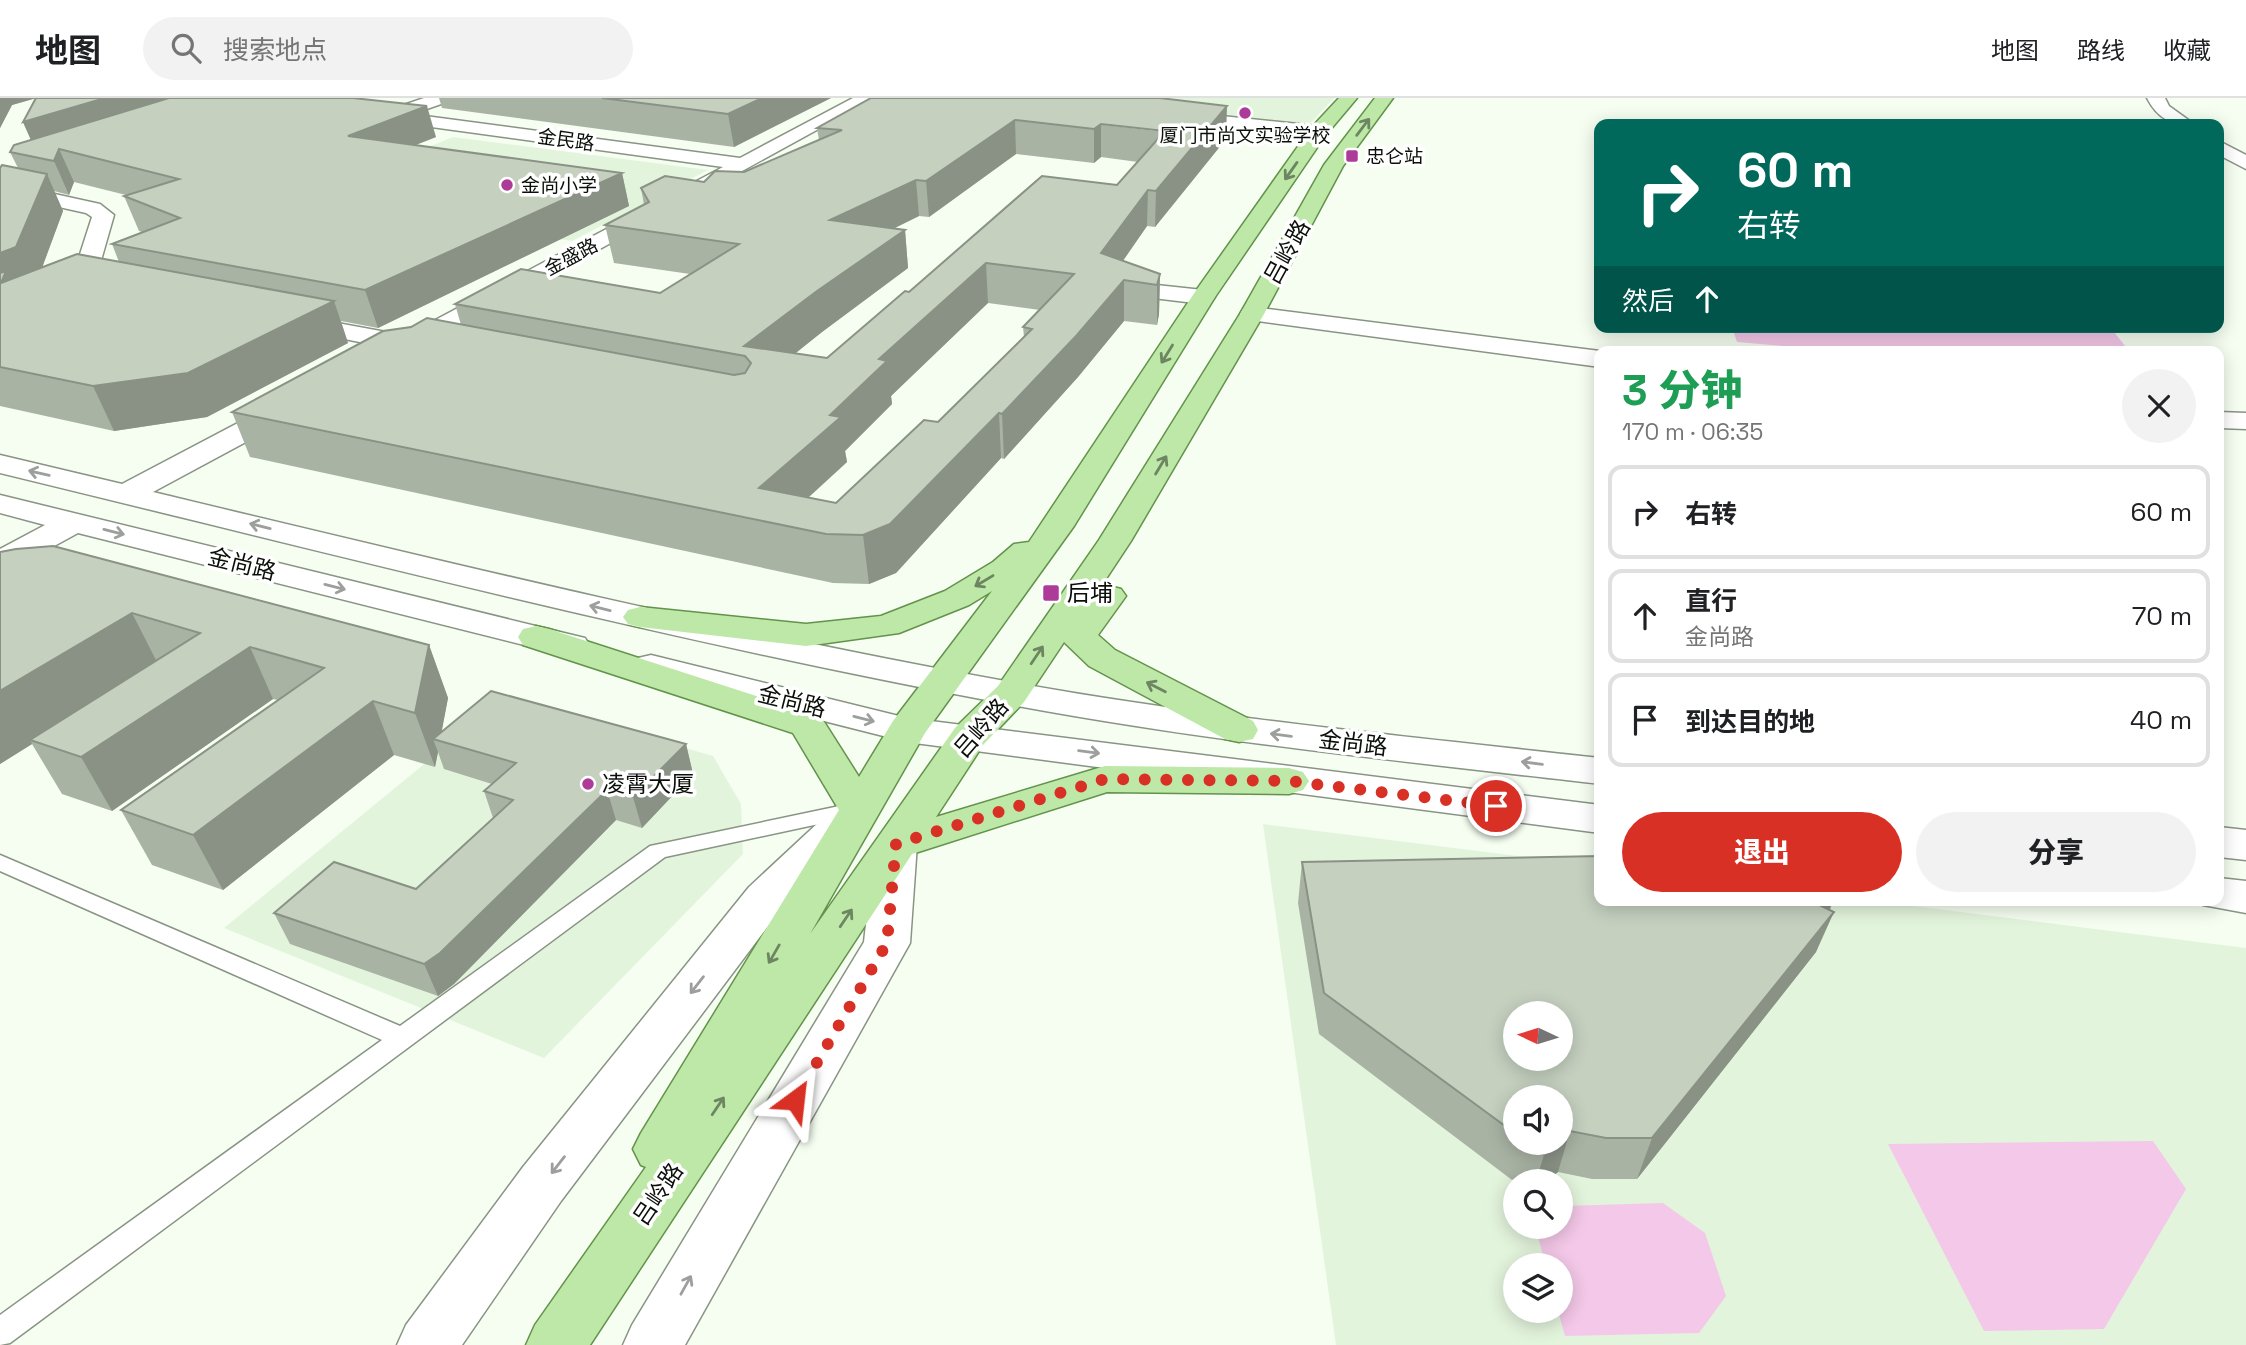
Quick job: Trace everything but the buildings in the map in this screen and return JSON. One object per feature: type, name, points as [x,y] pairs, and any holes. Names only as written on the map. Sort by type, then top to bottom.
[{"type":"main road","name":"吕岭路","points":[[547,1345],[907,730],[1058,526],[1203,297],[1318,132],[1348,98]]},
{"type":"main road","name":"吕岭路","points":[[556,1345],[969,737],[1011,694],[1115,541],[1252,314],[1334,165],[1384,98]]},
{"type":"main road","points":[[640,617],[806,635],[887,626],[957,598],[1005,569],[1058,526]]},
{"type":"main road","points":[[1115,541],[1110,594],[1079,637],[1102,658],[1239,730]]},
{"type":"main road","points":[[536,637],[807,725],[859,809]]},
{"type":"main road","points":[[896,844],[1105,779],[1289,781]]},
{"type":"street","name":"金民路","points":[[390,117],[441,98]]},
{"type":"street","name":"金盛路","points":[[371,364],[866,98]]},
{"type":"street","points":[[2143,98],[2161,102],[2180,119]]},
{"type":"street","name":"金民路","points":[[362,113],[743,164]]},
{"type":"street","points":[[1152,113],[1318,132]]},
{"type":"street","points":[[2224,150],[2246,163]]},
{"type":"street","points":[[4,180],[93,208],[103,215],[83,282],[124,290]]},
{"type":"street","points":[[60,288],[84,278]]},
{"type":"street","points":[[1119,288],[1203,297]]},
{"type":"street","points":[[1252,314],[1594,358]]},
{"type":"street","points":[[273,318],[448,352]]},
{"type":"street","points":[[126,494],[310,396]]},
{"type":"street","points":[[2224,419],[2246,421]]},
{"type":"street","name":"金尚路","points":[[0,464],[640,617],[1011,694],[1239,730],[1594,770]]},
{"type":"street","name":"金尚路","points":[[0,504],[907,730],[1594,818]]},
{"type":"street","points":[[0,562],[74,522]]},
{"type":"street","points":[[426,1345],[542,1184],[765,898],[859,809]]},
{"type":"street","points":[[2224,843],[2246,845]]},
{"type":"street","points":[[653,1345],[887,943],[896,844]]},
{"type":"street","points":[[2224,895],[2246,897]]},
{"type":"lane","points":[[0,1333],[658,851],[859,809]]},
{"type":"lane","points":[[0,862],[403,1038]]},
{"type":"shaded area","name":"厦门市尚文实验学校","points":[[1034,98],[1334,98],[1306,128]]},
{"type":"shaded area","name":"金尚小学","points":[[453,137],[708,170],[572,241],[297,200]]},
{"type":"shaded area","points":[[1734,333],[2115,333],[2125,346],[1784,346],[1737,342]]},
{"type":"shaded area","points":[[506,697],[713,756],[741,804],[743,854],[544,1058],[224,928]]},
{"type":"shaded area","points":[[1263,824],[1594,865],[1594,906],[1914,906],[2246,948],[2246,1345],[1336,1345]]},
{"type":"shaded area","points":[[2153,1141],[2186,1189],[2104,1329],[1984,1331],[1888,1144]]},
{"type":"shaded area","points":[[1663,1203],[1705,1233],[1726,1296],[1699,1333],[1565,1336],[1561,1323],[1573,1323],[1573,1253],[1543,1253],[1538,1239],[1573,1239],[1573,1206]]},
{"type":"place","name":"厦门市尚文实验学校","points":[[1245,113]]},
{"type":"place","name":"忠仑站","points":[[1352,156]]},
{"type":"place","name":"金尚小学","points":[[507,185]]},
{"type":"place","name":"后埔","points":[[1051,593]]},
{"type":"place","name":"凌霄大厦","points":[[588,784]]},
{"type":"route","points":[[795,1100],[887,943],[896,844],[1105,779],[1289,781],[1496,806]]}]
